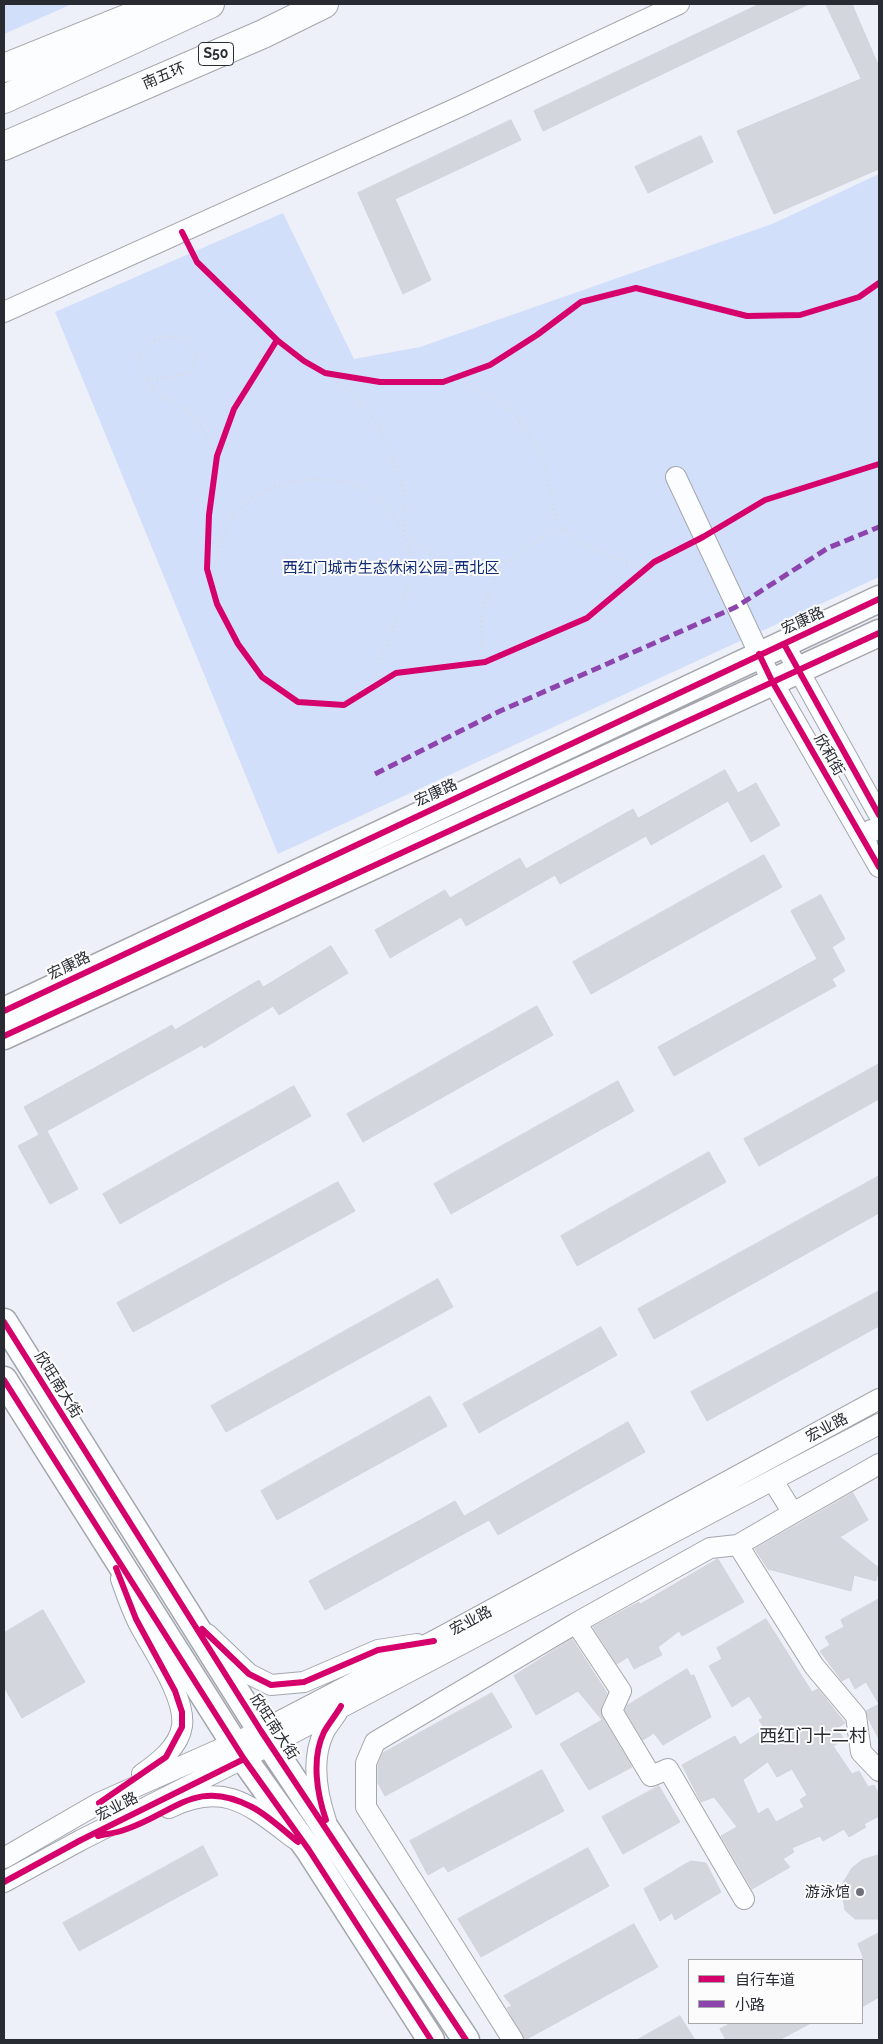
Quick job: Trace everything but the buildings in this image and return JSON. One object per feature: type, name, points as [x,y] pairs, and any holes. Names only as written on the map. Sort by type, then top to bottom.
[{"type":"highway","points":[[4,68],[163,4]]},
{"type":"highway","points":[[4,99],[210,4]]},
{"type":"highway","name":"南五环","points":[[4,146],[263,34],[324,4]]},
{"type":"highway","points":[[4,161],[107,100]]},
{"type":"main road","name":"宏康路","points":[[4,1011],[879,599]]},
{"type":"main road","points":[[4,1036],[879,633]]},
{"type":"main road","name":"欣旺南大街","points":[[4,1322],[266,1738],[466,2040]]},
{"type":"main road","points":[[4,1380],[239,1750],[308,1850],[431,2040]]},
{"type":"street","points":[[4,312],[450,111],[679,4]]},
{"type":"street","name":"欣和街","points":[[676,477],[772,681],[879,867]]},
{"type":"street","name":"欣和街","points":[[784,644],[879,815]]},
{"type":"street","points":[[868,848],[865,836],[871,830],[879,830]]},
{"type":"street","name":"宏业路","points":[[266,1738],[441,1644],[879,1400]]},
{"type":"street","name":"宏业路","points":[[4,1858],[99,1803],[239,1750],[342,1706],[441,1644],[774,1482],[879,1424]]},
{"type":"street","points":[[513,2040],[366,1807],[366,1763],[375,1742],[576,1623],[710,1548],[738,1545],[879,1464]]},
{"type":"street","points":[[774,1482],[794,1513]]},
{"type":"street","points":[[99,1803],[166,1757],[182,1728],[182,1712],[175,1691],[136,1619],[105,1540]]},
{"type":"street","points":[[738,1545],[814,1666],[856,1716],[861,1752],[879,1771]]},
{"type":"street","points":[[190,1619],[249,1674],[271,1685],[304,1682],[378,1650],[441,1644]]},
{"type":"street","points":[[576,1623],[621,1691],[612,1711],[651,1776],[668,1769],[744,1899]]},
{"type":"street","points":[[332,1837],[319,1800],[316,1764],[324,1734],[342,1706]]},
{"type":"street","name":"宏业路","points":[[4,1882],[239,1750]]},
{"type":"street","points":[[81,1840],[125,1830],[186,1800],[214,1796],[229,1797],[254,1808],[308,1850]]},
{"type":"path","points":[[147,380],[190,373],[197,356],[185,337],[169,334],[147,345],[139,356],[147,380],[159,395],[185,408],[201,426],[217,456]]},
{"type":"path","points":[[318,369],[356,396],[380,428],[401,478],[405,502],[404,530],[412,572],[394,633],[375,669],[380,683]]},
{"type":"path","points":[[325,373],[343,376]]},
{"type":"path","points":[[451,379],[463,375]]},
{"type":"path","points":[[451,379],[510,410],[543,458],[556,521],[563,528],[578,542],[615,558],[647,568]]},
{"type":"path","points":[[216,466],[220,448]]},
{"type":"path","points":[[210,581],[220,546],[231,519],[253,496],[283,483],[320,480],[352,484],[380,499],[404,530],[441,564],[465,574],[500,570]]},
{"type":"path","points":[[485,662],[479,625],[487,596],[500,570],[520,550],[563,528]]},
{"type":"path","points":[[207,560],[213,589]]},
{"type":"path","points":[[639,574],[654,562]]},
{"type":"path","points":[[476,664],[494,659]]},
{"type":"path","points":[[372,688],[388,678]]},
{"type":"green space","points":[[4,4],[72,4],[4,34]]},
{"type":"green space","name":"西红门城市生态休闲公园-西北区","points":[[879,174],[879,577],[278,854],[55,312],[283,213],[354,359],[420,347],[772,224]]},
{"type":"marked path","points":[[375,774],[498,712],[736,607],[828,548],[879,527]]},
{"type":"cycle path","points":[[182,232],[197,262],[277,340]]},
{"type":"cycle path","points":[[879,283],[859,297],[800,315],[747,316],[636,288],[581,302],[537,335],[490,365],[443,382],[380,382],[325,373],[304,361],[277,340],[234,409],[217,456],[209,515],[207,569],[217,604],[238,644],[262,677],[298,702],[344,705],[396,673],[485,662],[587,618],[654,562],[703,537],[765,500],[879,464]]},
{"type":"cycle path","points":[[4,1011],[879,599]]},
{"type":"cycle path","points":[[4,1036],[879,633]]},
{"type":"cycle path","points":[[784,644],[879,815]]},
{"type":"cycle path","points":[[759,654],[772,681],[879,867]]},
{"type":"cycle path","points":[[4,1322],[261,1731],[466,2040]]},
{"type":"cycle path","points":[[4,1380],[244,1759],[309,1850],[431,2040]]},
{"type":"cycle path","points":[[99,1803],[166,1757],[182,1727],[182,1712],[175,1691],[136,1619],[116,1568]]},
{"type":"cycle path","points":[[202,1629],[249,1674],[271,1685],[304,1682],[378,1650],[434,1641]]},
{"type":"cycle path","points":[[326,1820],[318,1788],[318,1753],[324,1732],[341,1706]]},
{"type":"cycle path","points":[[4,1882],[81,1840],[244,1759]]},
{"type":"cycle path","points":[[98,1836],[121,1831],[142,1823],[185,1801],[215,1796],[232,1799],[252,1807],[298,1842]]},
{"type":"place","name":"游泳馆","points":[[860,1892]]},
{"type":"district","name":"西红门十二村","points":[[813,1737]]}]
